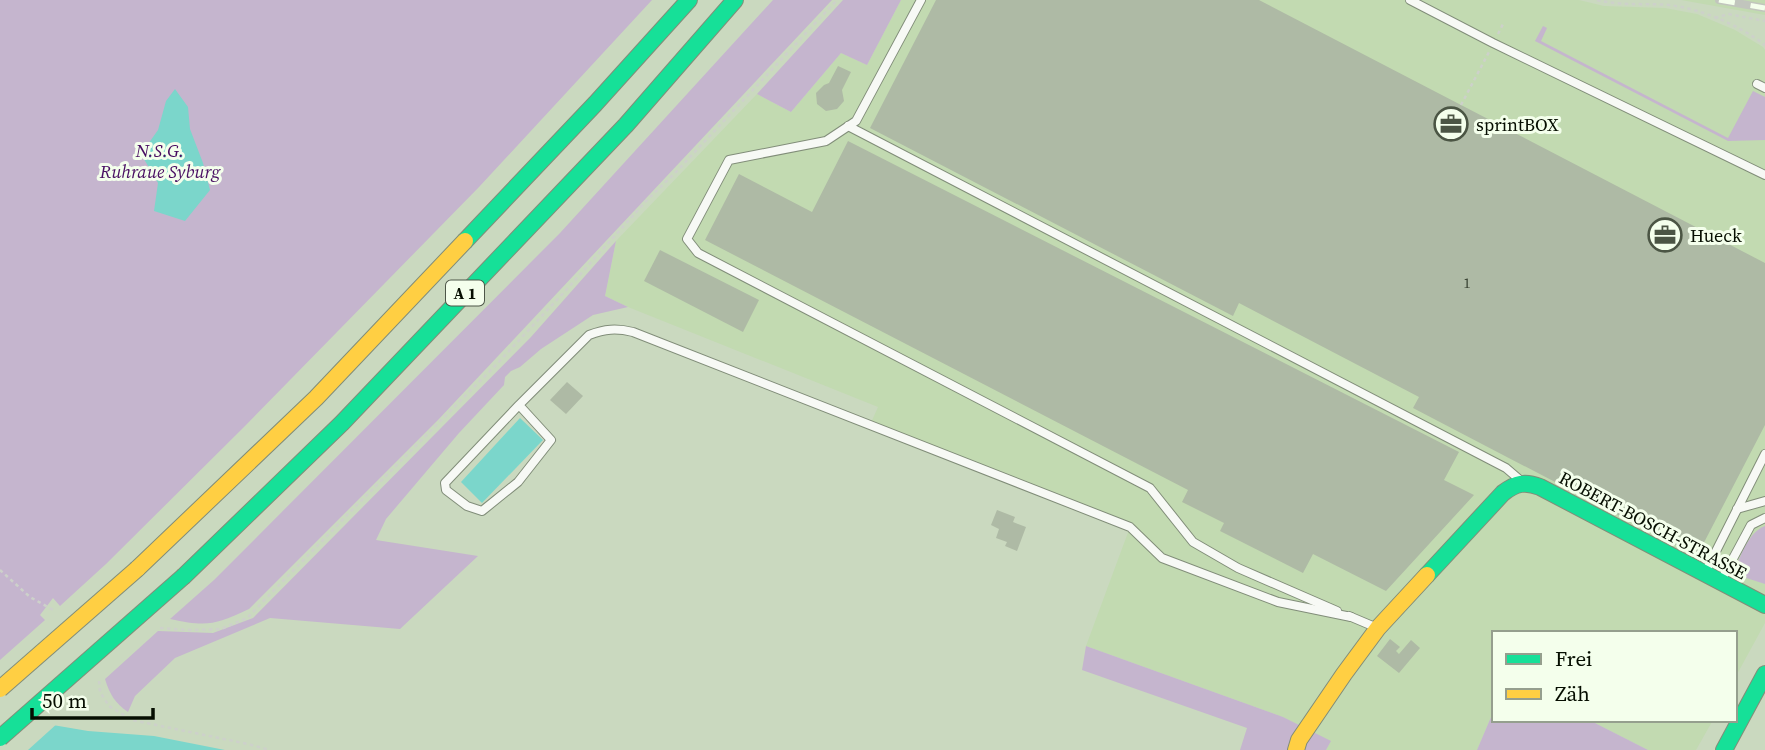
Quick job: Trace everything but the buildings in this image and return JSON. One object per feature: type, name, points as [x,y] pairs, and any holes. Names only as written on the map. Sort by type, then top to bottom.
[{"type":"main road","name":"A 1","points":[[0,689],[137,569],[316,398],[595,104],[689,0]]},
{"type":"main road","name":"A 1","points":[[0,738],[184,576],[342,423],[625,125],[735,0]]},
{"type":"main road","name":"ROBERT-BOSCH-STRASSE","points":[[1522,483],[1540,487],[1765,605]]},
{"type":"main road","points":[[1296,750],[1298,740],[1378,628],[1503,493],[1513,485],[1522,483]]},
{"type":"main road","points":[[1724,750],[1765,674]]},
{"type":"lane","points":[[921,0],[856,121],[826,141],[729,160],[687,239],[698,253],[1150,488],[1193,542],[1238,568],[1378,628]]},
{"type":"lane","points":[[1410,0],[1765,175]]},
{"type":"lane","points":[[848,126],[1506,468],[1522,483]]},
{"type":"lane","points":[[519,405],[551,440],[518,482],[482,511],[467,506],[446,491],[445,484],[519,405],[589,335],[619,329],[1130,527],[1162,558],[1278,603],[1351,617]]},
{"type":"lane","points":[[1704,573],[1765,454]]},
{"type":"lane","points":[[1737,509],[1765,501]]},
{"type":"lane","points":[[1721,582],[1751,526],[1765,519]]},
{"type":"path","points":[[152,627],[221,629],[247,618],[496,365],[646,201],[837,0]]},
{"type":"path","points":[[1597,0],[1686,8],[1744,31],[1765,45]]},
{"type":"path","points":[[1716,18],[1728,13],[1765,21]]},
{"type":"path","points":[[1461,105],[1504,22]]},
{"type":"path","points":[[132,720],[270,750]]},
{"type":"shaded area","points":[[901,0],[1579,0],[1604,6],[1665,8],[1697,14],[1735,30],[1763,47],[1765,623],[1737,674],[1737,631],[1492,631],[1492,715],[1477,750],[1326,750],[1330,742],[1283,717],[1086,646],[1130,527],[870,425],[878,407],[605,296],[616,241],[757,94],[791,112],[841,53],[867,65]]},
{"type":"shaded area","points":[[1681,0],[1765,0],[1765,15]]},
{"type":"shaded area","points":[[1593,722],[1712,722],[1696,750],[1648,750]]},
{"type":"green space","name":"N.S.G. Ruhraue Syburg","points":[[0,0],[652,0],[479,187],[244,427],[60,606],[53,598],[40,615],[45,620],[0,660]]},
{"type":"green space","points":[[773,0],[832,0],[438,420],[249,609],[211,623],[170,619],[214,580],[560,233]]},
{"type":"green space","points":[[843,0],[901,0],[867,65],[841,53],[791,112],[757,94]]},
{"type":"green space","points":[[1543,26],[1547,28],[1541,41],[1728,138],[1753,91],[1765,97],[1765,140],[1728,141],[1535,41]]},
{"type":"green space","points":[[616,241],[605,296],[628,307],[593,315],[511,371],[505,377],[504,385],[386,519],[376,540],[478,556],[400,629],[270,618],[175,658],[135,696],[128,712],[116,702],[105,679],[158,631],[213,633],[253,618],[531,337]]},
{"type":"green space","points":[[1765,526],[1765,584],[1737,575],[1735,571],[1742,551],[1754,533]]},
{"type":"green space","points":[[1086,646],[1283,717],[1331,741],[1326,750],[1240,750],[1247,728],[1082,670]]},
{"type":"green space","points":[[1492,715],[1492,722],[1593,722],[1648,750],[1477,750]]},
{"type":"water","points":[[175,89],[188,107],[190,129],[210,190],[185,221],[154,211],[158,183],[141,154],[158,130],[166,101]]},
{"type":"water","points":[[520,418],[543,440],[482,503],[461,482]]},
{"type":"water","points":[[0,716],[88,731],[154,736],[225,750],[0,750]]},
{"type":"pier","points":[[0,712],[59,722],[28,750],[0,750]]},
{"type":"railway","points":[[1719,0],[1765,8]]},
{"type":"traffic: fast","points":[[465,241],[689,0]]},
{"type":"traffic: fast","points":[[184,576],[342,423],[626,125],[735,0]]},
{"type":"traffic: fast","points":[[1427,575],[1503,493],[1516,485],[1530,484],[1765,605]]},
{"type":"traffic: fast","points":[[0,738],[184,576]]},
{"type":"traffic: fast","points":[[1724,750],[1765,674]]},
{"type":"traffic: slow","points":[[137,569],[316,398],[465,241]]},
{"type":"traffic: slow","points":[[0,689],[137,569]]},
{"type":"traffic: slow","points":[[1296,750],[1299,740],[1378,628],[1427,575]]},
{"type":"place","name":"sprintBOX","points":[[1451,124]]},
{"type":"place","name":"Hueck","points":[[1665,235]]}]
